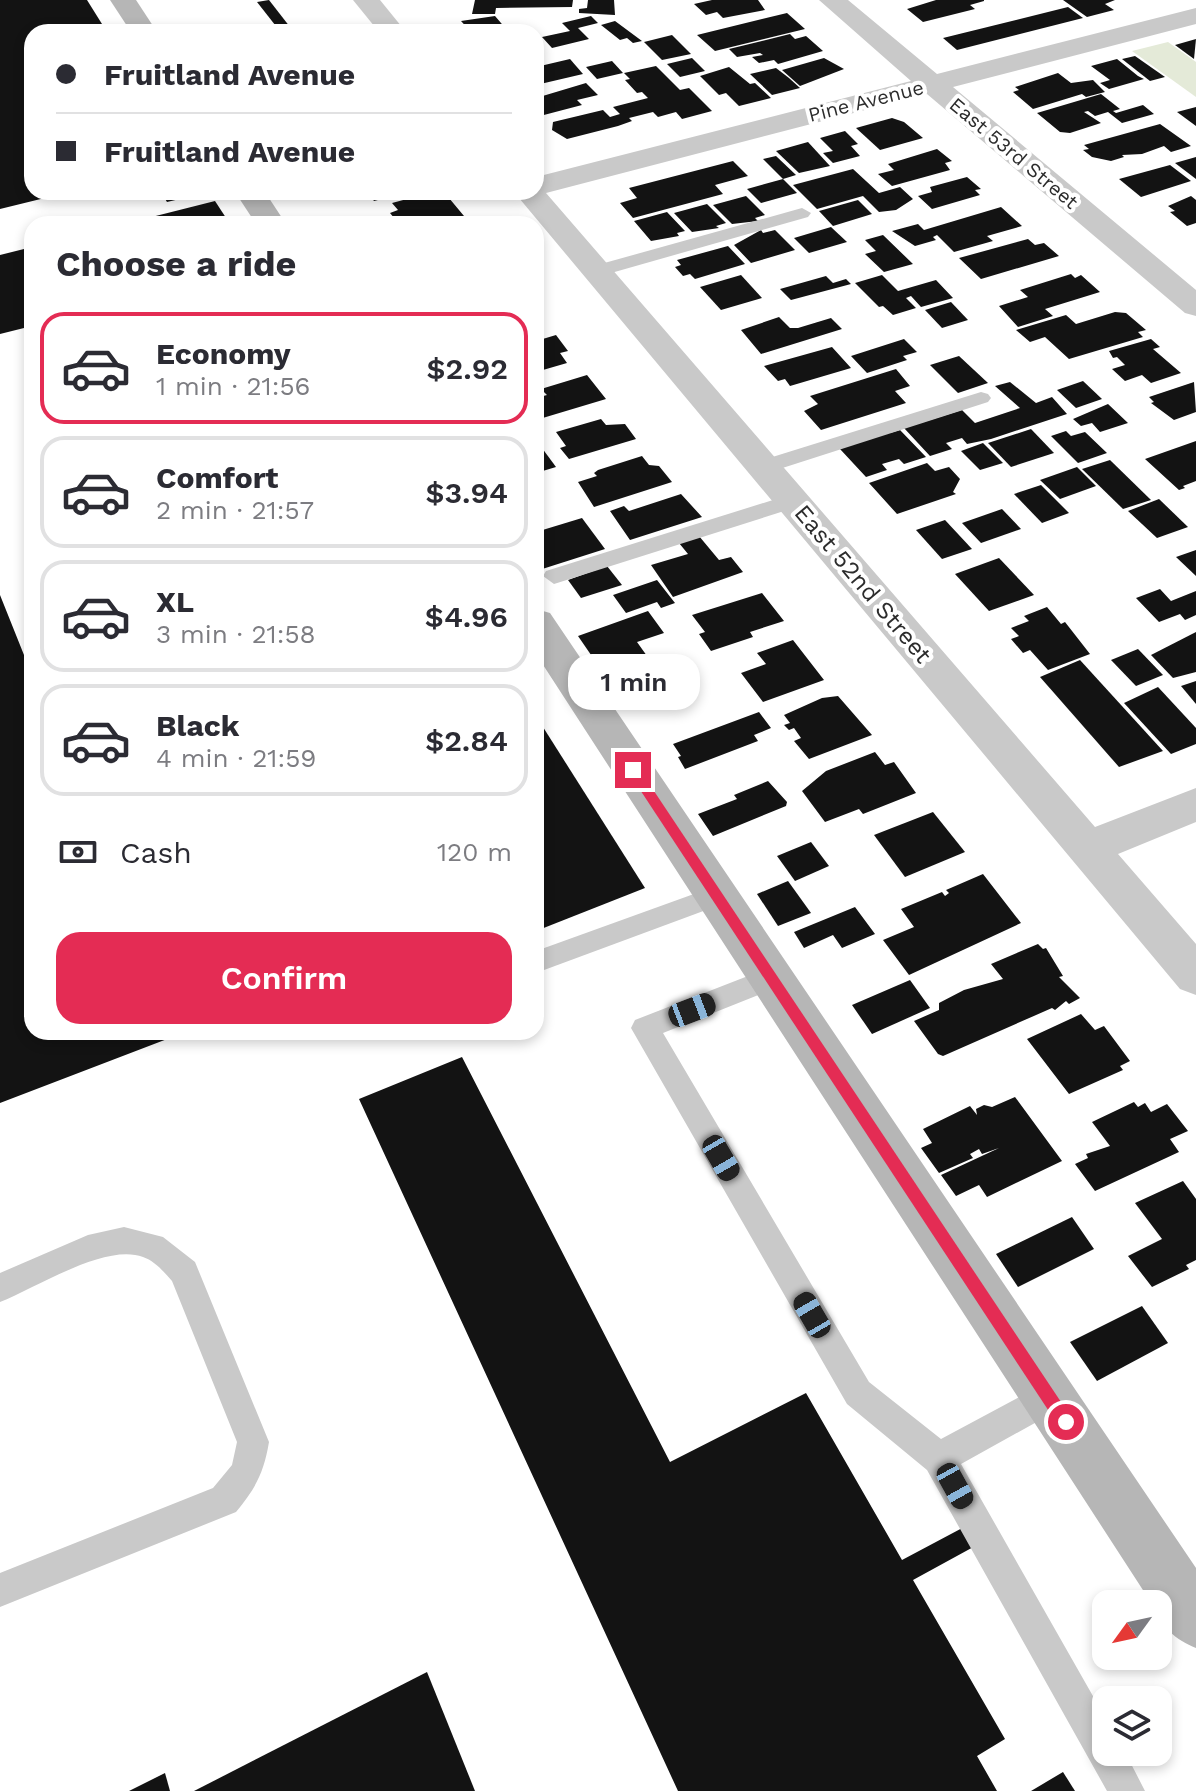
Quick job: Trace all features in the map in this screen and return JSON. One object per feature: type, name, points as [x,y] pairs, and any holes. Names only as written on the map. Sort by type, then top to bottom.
[{"type":"street","points":[[123,0],[139,24]]},
{"type":"street","points":[[366,0],[386,24]]},
{"type":"street","name":"East 53rd Street","points":[[832,0],[1196,306]]},
{"type":"street","points":[[395,24],[408,5]]},
{"type":"street","name":"Pine Avenue","points":[[544,184],[1196,16]]},
{"type":"street","name":"East 52nd Street","points":[[536,200],[1196,976]]},
{"type":"street","points":[[544,643],[771,978],[1196,1619]]},
{"type":"street","points":[[1088,848],[1196,804]]},
{"type":"lane","points":[[597,271],[802,213]]},
{"type":"lane","points":[[763,467],[981,398]]},
{"type":"lane","points":[[554,576],[792,501]]},
{"type":"lane","points":[[544,959],[716,896]]},
{"type":"lane","points":[[771,978],[645,1028],[858,1393],[939,1458],[1127,1791]]},
{"type":"lane","points":[[0,1288],[104,1244],[137,1241],[165,1252],[184,1272],[253,1442],[247,1473],[224,1500],[0,1590]]},
{"type":"lane","points":[[939,1458],[1049,1398]]},
{"type":"green space","points":[[1168,42],[1196,62],[1196,97],[1132,51]]},
{"type":"building","points":[[0,0],[87,0],[102,24],[24,24],[24,200],[37,200],[0,209]]},
{"type":"building","points":[[269,0],[288,24],[274,24],[257,2]]},
{"type":"building","points":[[475,0],[573,0],[572,7],[496,8],[495,14],[472,14]]},
{"type":"building","points":[[588,0],[614,0],[615,15],[579,13],[579,9],[587,8]]},
{"type":"building","points":[[712,0],[758,0],[765,10],[723,18],[717,12],[706,15],[694,4]]},
{"type":"building","points":[[936,0],[984,1],[970,5],[975,9],[923,22],[907,9]]},
{"type":"building","points":[[1063,0],[1115,0],[1105,4],[1114,10],[1087,17]]},
{"type":"building","points":[[1068,7],[1083,18],[957,50],[943,38]]},
{"type":"building","points":[[787,13],[805,29],[715,51],[697,35]]},
{"type":"building","points":[[495,16],[502,24],[464,24],[461,21]]},
{"type":"building","points":[[591,16],[598,23],[578,28],[589,39],[552,48],[544,37],[570,31],[562,23]]},
{"type":"building","points":[[615,21],[642,41],[633,43],[627,38],[620,40],[601,25]]},
{"type":"building","points":[[790,34],[795,39],[806,36],[823,51],[778,64],[774,60],[759,63],[752,57],[763,55],[760,53],[737,57],[729,49]]},
{"type":"building","points":[[672,35],[691,54],[662,60],[644,42]]},
{"type":"building","points":[[1196,39],[1194,59],[1175,45]]},
{"type":"building","points":[[1135,56],[1165,77],[1150,81],[1122,59]]},
{"type":"building","points":[[692,58],[705,71],[680,77],[667,64]]},
{"type":"building","points":[[824,58],[844,69],[800,86],[782,70]]},
{"type":"building","points":[[570,59],[583,74],[544,83],[544,65]]},
{"type":"building","points":[[1117,59],[1144,79],[1109,89],[1100,83],[1110,80],[1091,66]]},
{"type":"building","points":[[612,61],[623,73],[597,79],[586,67]]},
{"type":"building","points":[[656,66],[680,90],[689,88],[712,111],[682,119],[676,112],[658,117],[653,112],[629,118],[632,121],[618,126],[567,139],[552,130],[553,122],[603,110],[610,117],[620,114],[613,107],[648,98],[642,92],[637,93],[625,80],[630,79],[624,73]]},
{"type":"building","points":[[729,67],[750,84],[755,83],[771,98],[739,106],[726,93],[719,95],[700,76]]},
{"type":"building","points":[[776,68],[800,88],[772,95],[750,74]]},
{"type":"building","points":[[1058,73],[1071,83],[1093,80],[1105,92],[1086,97],[1082,94],[1033,109],[1013,92],[1019,90],[1015,87]]},
{"type":"building","points":[[586,83],[598,95],[577,100],[582,105],[544,115],[544,96]]},
{"type":"building","points":[[1101,94],[1120,109],[1113,111],[1116,113],[1143,105],[1154,114],[1122,123],[1108,112],[1095,116],[1088,111],[1084,112],[1101,123],[1070,133],[1060,132],[1037,113]]},
{"type":"building","points":[[1196,107],[1196,126],[1177,112]]},
{"type":"building","points":[[892,118],[904,122],[923,138],[880,150],[856,128]]},
{"type":"building","points":[[1160,124],[1191,146],[1171,152],[1164,146],[1142,154],[1122,155],[1124,157],[1111,161],[1092,157],[1083,150],[1089,149],[1084,145]]},
{"type":"building","points":[[845,131],[858,144],[851,146],[860,156],[833,163],[823,153],[833,151],[820,138]]},
{"type":"building","points":[[808,142],[830,166],[799,173],[776,151]]},
{"type":"building","points":[[937,149],[952,161],[945,163],[950,170],[892,186],[878,174],[894,170],[888,164]]},
{"type":"building","points":[[776,156],[796,175],[783,179],[763,159]]},
{"type":"building","points":[[1196,157],[1196,179],[1175,163]]},
{"type":"building","points":[[733,161],[748,176],[715,185],[723,194],[633,218],[620,203],[637,198],[629,188]]},
{"type":"building","points":[[1170,165],[1191,181],[1141,197],[1119,179]]},
{"type":"building","points":[[853,169],[879,193],[900,187],[913,199],[896,210],[879,212],[863,196],[817,209],[793,185]]},
{"type":"building","points":[[967,177],[981,189],[975,190],[980,195],[932,209],[918,196],[932,192],[930,187]]},
{"type":"building","points":[[783,179],[797,193],[761,203],[747,189]]},
{"type":"building","points":[[746,196],[765,215],[755,218],[758,221],[732,224],[713,205]]},
{"type":"building","points":[[1191,196],[1196,200],[1196,223],[1187,226],[1170,212],[1175,211],[1168,206]]},
{"type":"building","points":[[403,200],[451,200],[464,216],[392,216],[390,213],[398,210],[392,203]]},
{"type":"building","points":[[858,200],[872,214],[833,226],[819,211]]},
{"type":"building","points":[[215,201],[225,216],[156,216]]},
{"type":"building","points":[[707,204],[726,223],[716,226],[719,228],[692,232],[674,213]]},
{"type":"building","points":[[1001,207],[1022,226],[987,236],[993,241],[954,252],[937,235],[933,237],[936,240],[915,246],[892,231],[918,224],[924,230]]},
{"type":"building","points":[[667,212],[685,231],[677,233],[679,236],[651,241],[634,221]]},
{"type":"building","points":[[831,227],[847,242],[809,253],[794,238]]},
{"type":"building","points":[[761,230],[763,233],[775,230],[795,250],[751,263],[734,245]]},
{"type":"building","points":[[883,235],[913,264],[884,272],[865,254],[876,251],[865,240]]},
{"type":"building","points":[[1028,239],[1035,245],[1044,243],[1059,256],[981,279],[959,258]]},
{"type":"building","points":[[728,246],[745,264],[695,279],[690,274],[683,276],[675,267],[681,265],[677,260]]},
{"type":"building","points":[[24,249],[24,328],[0,334],[0,255]]},
{"type":"building","points":[[1071,274],[1075,278],[1081,275],[1100,292],[1045,309],[1053,316],[1018,327],[999,306],[1028,297],[1020,290]]},
{"type":"building","points":[[741,275],[762,298],[721,310],[700,287]]},
{"type":"building","points":[[882,275],[898,291],[936,280],[953,298],[921,307],[911,296],[906,298],[916,308],[893,315],[883,306],[879,307],[855,283]]},
{"type":"building","points":[[826,276],[833,283],[846,279],[851,284],[791,300],[780,289]]},
{"type":"building","points":[[951,302],[968,320],[942,328],[925,310]]},
{"type":"building","points":[[1115,312],[1126,313],[1146,330],[1138,332],[1143,337],[1069,359],[1045,337],[1030,342],[1016,330],[1066,315],[1076,324]]},
{"type":"building","points":[[779,317],[790,328],[831,318],[842,329],[761,354],[741,330]]},
{"type":"building","points":[[556,335],[568,351],[560,353],[567,363],[544,370],[544,339]]},
{"type":"building","points":[[904,339],[917,352],[903,356],[907,360],[867,373],[851,356]]},
{"type":"building","points":[[1151,339],[1160,347],[1153,349],[1181,373],[1151,383],[1142,375],[1125,381],[1112,369],[1125,365],[1117,357],[1113,358],[1109,351]]},
{"type":"building","points":[[832,347],[851,368],[790,386],[785,379],[778,381],[764,366]]},
{"type":"building","points":[[959,356],[988,383],[958,393],[930,365]]},
{"type":"building","points":[[896,369],[910,386],[895,391],[906,403],[821,430],[804,411],[818,404],[810,396]]},
{"type":"building","points":[[587,375],[606,399],[544,418],[544,396],[547,395],[544,388]]},
{"type":"building","points":[[1083,381],[1102,399],[1076,408],[1057,390]]},
{"type":"building","points":[[1010,382],[1036,403],[1052,397],[1067,414],[991,439],[967,444],[962,438],[946,443],[952,449],[930,456],[904,428],[962,410],[975,423],[1020,408],[995,386]]},
{"type":"building","points":[[1194,382],[1196,412],[1174,420],[1151,403],[1154,402],[1149,397]]},
{"type":"building","points":[[1108,404],[1128,423],[1100,432],[1092,423],[1081,426],[1073,419]]},
{"type":"building","points":[[601,419],[606,425],[625,424],[636,439],[569,459],[560,448],[566,446],[556,432]]},
{"type":"building","points":[[1031,429],[1054,453],[1011,467],[988,443]]},
{"type":"building","points":[[887,430],[890,433],[900,430],[926,457],[904,464],[899,459],[882,464],[887,470],[866,477],[840,449]]},
{"type":"building","points":[[1066,431],[1071,436],[1085,432],[1107,453],[1078,463],[1051,436]]},
{"type":"building","points":[[1196,441],[1196,481],[1183,486],[1185,488],[1179,490],[1145,459]]},
{"type":"building","points":[[983,443],[1003,463],[980,470],[961,451]]},
{"type":"building","points":[[544,451],[556,467],[544,471]]},
{"type":"building","points":[[642,456],[649,465],[659,466],[672,482],[594,507],[578,482],[597,476],[594,473],[598,470]]},
{"type":"building","points":[[1110,460],[1151,500],[1123,509],[1082,469]]},
{"type":"building","points":[[927,463],[935,471],[949,467],[960,479],[953,492],[956,494],[897,514],[869,483]]},
{"type":"building","points":[[1077,467],[1096,486],[1060,499],[1040,480]]},
{"type":"building","points":[[1041,485],[1069,513],[1042,523],[1014,494]]},
{"type":"building","points":[[681,494],[702,517],[630,540],[610,511],[624,506],[629,511]]},
{"type":"building","points":[[1159,499],[1188,527],[1157,538],[1128,511]]},
{"type":"building","points":[[1002,509],[1021,529],[981,543],[962,523]]},
{"type":"building","points":[[582,518],[605,549],[544,568],[544,530]]},
{"type":"building","points":[[945,520],[972,549],[942,559],[916,530]]},
{"type":"building","points":[[699,536],[719,560],[731,557],[743,572],[673,597],[651,565],[688,554],[679,543]]},
{"type":"building","points":[[1196,550],[1196,576],[1176,557]]},
{"type":"building","points":[[999,558],[1034,595],[989,611],[955,574]]},
{"type":"building","points":[[607,566],[622,585],[581,598],[568,580]]},
{"type":"building","points":[[657,580],[675,603],[661,608],[657,602],[626,613],[613,595]]},
{"type":"building","points":[[1160,589],[1171,601],[1196,591],[1196,615],[1185,620],[1180,614],[1159,622],[1136,598]]},
{"type":"building","points":[[762,593],[784,621],[750,632],[753,637],[711,651],[699,634],[705,632],[692,615]]},
{"type":"building","points":[[0,595],[24,655],[24,1040],[165,1040],[0,1103]]},
{"type":"building","points":[[1047,607],[1061,624],[1065,622],[1090,654],[1048,670],[1030,650],[1023,653],[1011,639],[1019,636],[1011,628],[1029,621],[1024,616]]},
{"type":"building","points":[[648,611],[664,633],[637,642],[647,656],[600,668],[578,636]]},
{"type":"building","points":[[1196,632],[1196,672],[1173,678],[1151,655]]},
{"type":"building","points":[[793,640],[824,680],[763,702],[741,673],[766,664],[757,653]]},
{"type":"building","points":[[1138,649],[1163,675],[1136,686],[1111,660]]},
{"type":"building","points":[[1080,660],[1163,751],[1119,767],[1040,677]]},
{"type":"building","points":[[684,665],[699,686],[636,708],[621,687]]},
{"type":"building","points":[[1196,681],[1196,704],[1181,686]]},
{"type":"building","points":[[1158,687],[1196,728],[1196,744],[1171,754],[1124,703]]},
{"type":"building","points":[[838,696],[872,735],[809,759],[794,741],[801,738],[794,728],[789,730],[784,725],[790,723],[784,715],[822,698]]},
{"type":"building","points":[[759,712],[771,728],[754,735],[758,741],[685,769],[673,744]]},
{"type":"building","points":[[544,729],[645,888],[544,928]]},
{"type":"building","points":[[875,752],[885,765],[894,762],[916,793],[863,814],[859,809],[825,822],[802,791],[826,771]]},
{"type":"building","points":[[768,781],[787,802],[786,806],[713,836],[698,814],[737,799],[734,795]]},
{"type":"building","points":[[933,812],[965,852],[905,877],[874,835]]},
{"type":"building","points":[[811,842],[829,866],[795,881],[777,856]]},
{"type":"building","points":[[983,874],[1021,923],[909,975],[883,940],[914,927],[901,909],[942,892],[945,896],[949,893],[946,890]]},
{"type":"building","points":[[788,881],[811,913],[778,926],[757,894]]},
{"type":"building","points":[[855,907],[875,934],[842,948],[833,935],[804,948],[794,932]]},
{"type":"building","points":[[1038,944],[1046,948],[1063,976],[1059,977],[1080,998],[1069,1004],[1066,1001],[1055,1010],[1052,1008],[943,1056],[938,1054],[914,1021],[939,1010],[939,1003],[964,990],[1003,979],[991,964]]},
{"type":"building","points":[[910,980],[930,1008],[872,1034],[852,1005]]},
{"type":"building","points":[[1081,1014],[1095,1030],[1104,1026],[1130,1061],[1120,1066],[1123,1070],[1069,1094],[1027,1039]]},
{"type":"building","points":[[462,1057],[670,1462],[806,1393],[902,1560],[966,1526],[977,1545],[913,1580],[1005,1739],[977,1756],[997,1791],[678,1791],[359,1099]]},
{"type":"building","points":[[1015,1097],[1062,1161],[987,1197],[979,1185],[956,1196],[941,1175],[999,1148],[982,1154],[979,1149],[970,1154],[973,1158],[939,1173],[921,1148],[932,1143],[923,1129],[970,1106],[977,1115],[976,1109],[984,1105],[992,1107]]},
{"type":"building","points":[[1134,1102],[1138,1107],[1145,1103],[1151,1112],[1167,1104],[1188,1131],[1170,1139],[1179,1152],[1095,1191],[1075,1164],[1088,1158],[1086,1154],[1110,1146],[1092,1122]]},
{"type":"building","points":[[1183,1181],[1196,1199],[1196,1260],[1186,1265],[1189,1269],[1152,1287],[1128,1256],[1162,1239],[1135,1203]]},
{"type":"building","points":[[1072,1217],[1094,1249],[1018,1287],[996,1254]]},
{"type":"building","points":[[1142,1306],[1168,1343],[1097,1381],[1070,1342]]},
{"type":"building","points":[[427,1672],[475,1791],[194,1791]]},
{"type":"building","points":[[1063,1772],[1075,1791],[1031,1791]]},
{"type":"building","points":[[165,1773],[170,1791],[129,1791]]},
{"type":"route","points":[[633,770],[1066,1422]]}]
